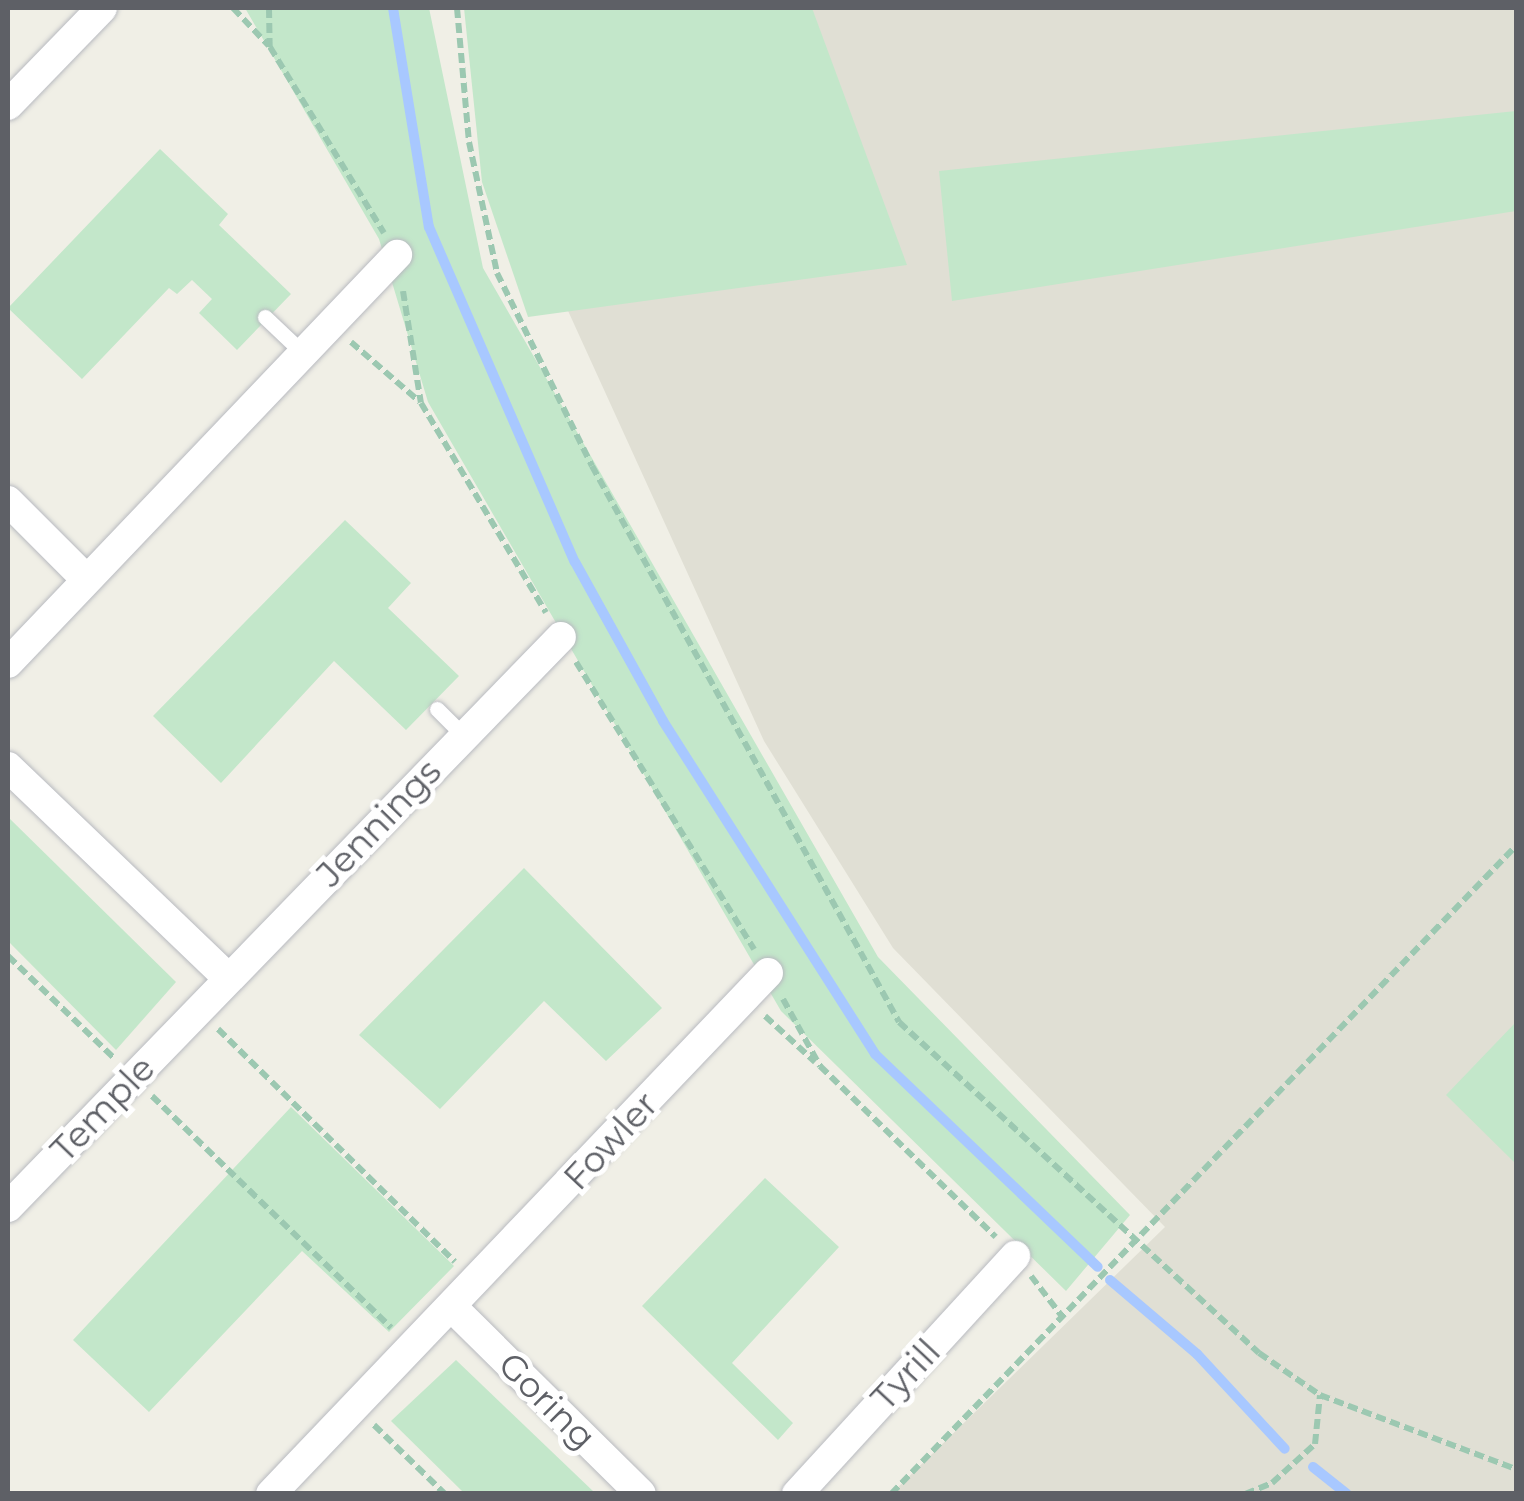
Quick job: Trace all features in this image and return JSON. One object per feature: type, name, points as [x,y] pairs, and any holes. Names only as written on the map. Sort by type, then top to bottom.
[{"type":"street","points":[[8,105],[102,8]]},
{"type":"street","points":[[8,663],[397,255]]},
{"type":"street","points":[[8,501],[86,579]]},
{"type":"street","name":"Jennings","points":[[198,1010],[560,637]]},
{"type":"street","points":[[8,767],[228,978]]},
{"type":"street","name":"Fowler","points":[[453,1308],[768,973]]},
{"type":"street","name":"Temple","points":[[8,1207],[198,1010]]},
{"type":"street","name":"Tyrill","points":[[797,1494],[1015,1256]]},
{"type":"street","points":[[270,1494],[453,1308]]},
{"type":"street","name":"Goring","points":[[453,1308],[641,1494]]},
{"type":"lane","points":[[265,316],[304,353]]},
{"type":"lane","points":[[437,709],[464,736]]},
{"type":"path","points":[[233,8],[270,48],[397,255],[421,403]]},
{"type":"path","points":[[269,8],[270,48]]},
{"type":"path","points":[[457,8],[468,142],[497,273],[830,900],[899,1022],[1259,1353],[1320,1395],[1516,1469]]},
{"type":"path","points":[[331,324],[421,403],[768,973],[820,1066]]},
{"type":"path","points":[[891,1494],[1516,846]]},
{"type":"path","points":[[8,956],[412,1349]]},
{"type":"path","points":[[745,998],[1015,1256],[1061,1314]]},
{"type":"path","points":[[198,1010],[477,1284]]},
{"type":"path","points":[[1244,1494],[1272,1483],[1315,1444],[1320,1395]]},
{"type":"path","points":[[356,1407],[445,1494]]},
{"type":"shaded area","points":[[482,8],[1516,8],[1516,1493],[892,1493],[1165,1227],[893,948],[764,741],[523,212]]},
{"type":"green space","points":[[245,8],[429,8],[483,268],[878,957],[1130,1215],[1066,1291],[781,1011],[428,402],[379,239]]},
{"type":"green space","points":[[464,8],[812,8],[907,265],[528,317],[482,182]]},
{"type":"green space","points":[[1516,111],[1516,211],[952,301],[939,171]]},
{"type":"green space","points":[[160,149],[228,214],[219,225],[291,294],[237,350],[199,313],[212,299],[192,280],[177,294],[169,288],[82,379],[8,308]]},
{"type":"green space","points":[[345,520],[411,583],[388,608],[459,676],[406,730],[334,661],[221,783],[153,716]]},
{"type":"green space","points":[[8,817],[176,982],[116,1050],[8,941]]},
{"type":"green space","points":[[524,868],[662,1008],[606,1061],[544,1001],[440,1109],[359,1035]]},
{"type":"green space","points":[[1516,1022],[1516,1164],[1446,1095]]},
{"type":"green space","points":[[291,1107],[454,1266],[389,1332],[302,1251],[149,1412],[73,1340]]},
{"type":"green space","points":[[765,1178],[839,1247],[732,1363],[793,1423],[778,1440],[642,1306]]},
{"type":"green space","points":[[456,1360],[595,1493],[464,1493],[391,1421]]},
{"type":"waterway","points":[[393,8],[429,227],[575,562],[663,721],[875,1054],[1098,1267]]},
{"type":"waterway","points":[[1110,1280],[1197,1354],[1285,1449]]},
{"type":"waterway","points":[[1313,1467],[1347,1494]]}]
